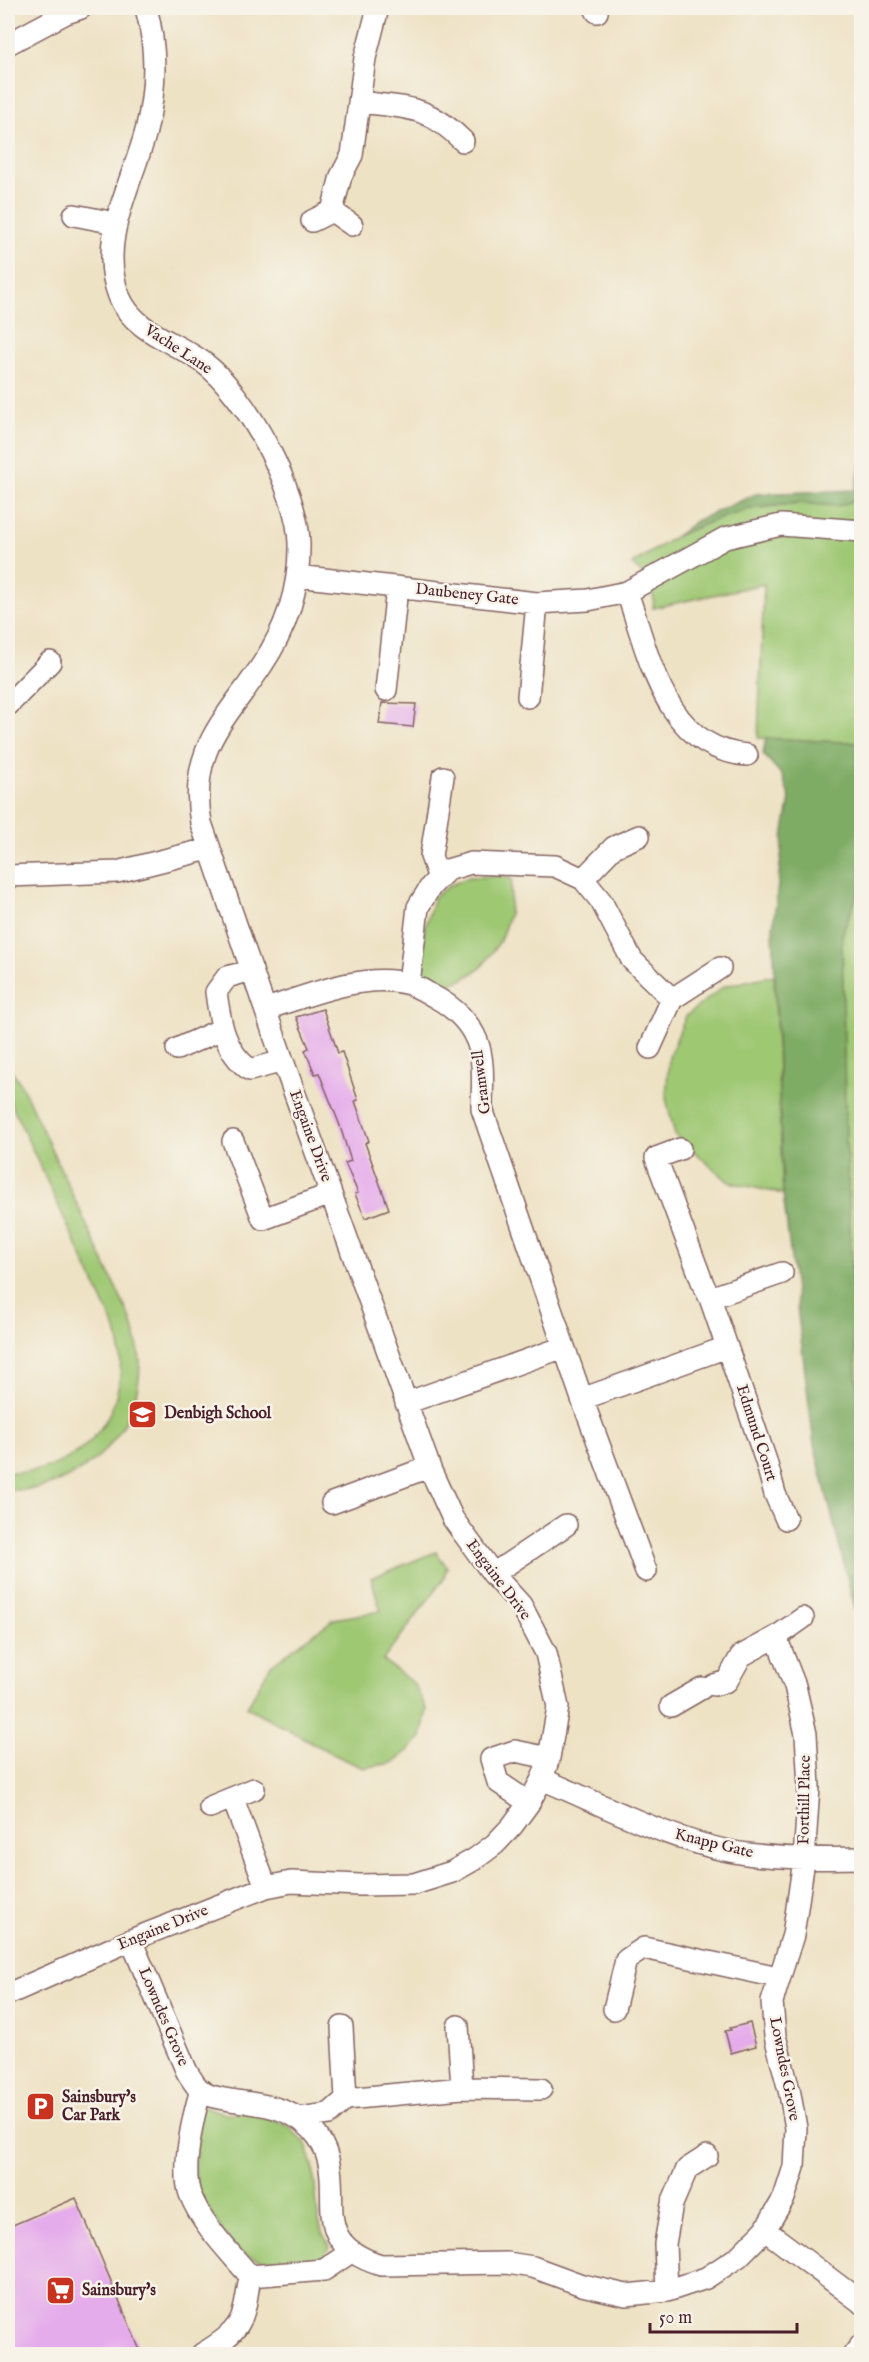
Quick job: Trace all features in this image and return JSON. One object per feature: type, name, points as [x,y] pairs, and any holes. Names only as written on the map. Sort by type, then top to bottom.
[{"type":"street","points":[[8,44],[66,13],[81,8]]},
{"type":"street","name":"Vache Lane","points":[[146,8],[155,66],[152,102],[145,132],[115,223],[111,258],[118,294],[125,310],[140,325],[205,363],[237,395],[251,416],[290,498],[299,542],[297,576]]},
{"type":"street","points":[[312,221],[332,211],[341,176],[352,155],[365,58],[378,8]]},
{"type":"street","points":[[360,102],[419,110],[446,124],[463,141]]},
{"type":"street","points":[[332,211],[352,225]]},
{"type":"street","points":[[74,215],[115,223]]},
{"type":"street","name":"Daubeney Gate","points":[[297,576],[537,603],[588,600],[627,592],[725,538],[781,525],[861,531]]},
{"type":"street","name":"Engaine Drive","points":[[8,1994],[131,1940],[266,1887],[291,1882],[360,1886],[414,1884],[452,1872],[495,1844],[529,1803],[542,1779],[549,1758],[558,1707],[546,1653],[521,1605],[494,1574],[453,1519],[429,1467],[208,849],[196,799],[200,771],[212,737],[231,706],[262,665],[282,628],[297,576]]},
{"type":"street","name":"Daubeney Gate","points":[[386,690],[397,588]]},
{"type":"street","points":[[627,592],[663,695],[676,716],[714,748],[733,754],[747,755]]},
{"type":"street","name":"Daubeney Gate","points":[[528,697],[537,603]]},
{"type":"street","points":[[8,705],[50,662]]},
{"type":"street","points":[[439,878],[431,856],[443,777]]},
{"type":"street","points":[[583,879],[614,847],[639,836]]},
{"type":"street","points":[[8,876],[117,872],[208,849]]},
{"type":"street","points":[[409,984],[418,907],[431,886],[447,870],[471,863],[555,866],[583,879],[601,901],[632,960],[672,999]]},
{"type":"street","points":[[650,1048],[672,999],[720,968]]},
{"type":"street","points":[[252,970],[227,977],[216,992],[222,1029],[238,1061],[250,1070],[283,1061]]},
{"type":"street","name":"Gramwell","points":[[266,1009],[333,988],[375,981],[409,984],[443,1001],[459,1014],[477,1041],[483,1068],[482,1109],[582,1399],[646,1571]]},
{"type":"street","points":[[177,1049],[222,1029]]},
{"type":"street","points":[[233,1141],[263,1219],[331,1194]]},
{"type":"street","name":"Edmund Court","points":[[680,1149],[650,1160],[710,1298],[766,1461],[775,1494],[786,1519]]},
{"type":"street","points":[[710,1298],[782,1273]]},
{"type":"street","points":[[406,1403],[564,1347]]},
{"type":"street","points":[[582,1399],[727,1347]]},
{"type":"street","points":[[332,1503],[429,1467]]},
{"type":"street","points":[[494,1574],[566,1525]]},
{"type":"street","points":[[671,1706],[708,1687],[727,1681],[741,1656],[803,1618]]},
{"type":"street","name":"Forthill Place","points":[[776,1636],[795,1686],[806,1734],[809,1787],[804,1860]]},
{"type":"street","points":[[529,1803],[498,1782],[490,1759],[515,1751],[549,1758]]},
{"type":"street","name":"Knapp Gate","points":[[542,1779],[684,1839],[745,1854],[804,1860],[861,1858]]},
{"type":"street","points":[[210,1807],[254,1789]]},
{"type":"street","points":[[233,1798],[266,1887]]},
{"type":"street","name":"Lowndes Grove","points":[[351,2252],[362,2259],[381,2265],[507,2263],[533,2267],[582,2285],[626,2295],[667,2290],[706,2278],[738,2257],[765,2230],[784,2198],[794,2167],[796,2128],[775,2036],[772,2002],[793,1935],[804,1860]]},
{"type":"street","name":"Lowndes Grove","points":[[131,1940],[187,2072],[201,2090]]},
{"type":"street","points":[[614,2009],[626,1960],[644,1948],[778,1977]]},
{"type":"street","points":[[458,2026],[462,2088]]},
{"type":"street","points":[[342,2027],[346,2099]]},
{"type":"street","points":[[299,2118],[329,2114],[346,2099],[462,2088],[541,2089]]},
{"type":"street","points":[[202,2355],[229,2338],[244,2315],[250,2276],[208,2225],[190,2193],[188,2170],[191,2124],[201,2090],[219,2098],[276,2106],[299,2118],[317,2137],[327,2157],[331,2183],[332,2225],[351,2252],[324,2270],[250,2276]]},
{"type":"street","points":[[667,2290],[665,2244],[672,2204],[687,2169],[708,2156]]},
{"type":"street","points":[[765,2230],[861,2303]]},
{"type":"street","points":[[854,2355],[861,2344]]},
{"type":"green space","points":[[861,464],[861,499],[837,506],[798,503],[750,509],[676,536],[696,521],[756,494],[855,490]]},
{"type":"green space","points":[[861,499],[861,743],[758,738],[764,584],[653,608],[652,588],[632,564],[676,536],[750,509],[798,503],[837,506]]},
{"type":"green space","points":[[766,738],[861,743],[861,885],[842,935],[845,1114],[856,1376],[862,1416],[861,1633],[814,1444],[783,1194],[773,928],[790,799],[782,775],[763,754]]},
{"type":"green space","points":[[504,876],[512,879],[509,915],[500,941],[481,968],[462,980],[439,986],[419,979],[425,927],[434,897],[449,886],[469,877]]},
{"type":"green space","points":[[861,885],[861,1416],[856,1376],[845,1114],[842,935]]},
{"type":"green space","points":[[774,975],[783,1194],[729,1182],[675,1135],[666,1098],[669,1057],[686,1016],[724,986]]},
{"type":"green space","points":[[8,1064],[22,1086],[131,1320],[140,1365],[137,1391],[129,1415],[116,1437],[100,1455],[80,1470],[58,1482],[34,1488],[8,1490],[8,1472],[36,1470],[61,1462],[83,1448],[100,1430],[112,1409],[119,1384],[120,1358],[116,1330],[8,1097]]},
{"type":"green space","points":[[436,1552],[447,1567],[443,1580],[383,1660],[414,1684],[427,1710],[421,1737],[409,1750],[392,1763],[363,1768],[247,1707],[271,1665],[334,1619],[381,1611],[371,1578]]},
{"type":"green space","points":[[201,2106],[225,2113],[260,2113],[288,2126],[306,2144],[313,2166],[318,2217],[322,2232],[330,2247],[324,2257],[305,2262],[265,2261],[244,2255],[231,2246],[199,2192],[194,2171]]},
{"type":"building","points":[[382,703],[416,704],[413,727],[379,724]]},
{"type":"building","points":[[323,1009],[338,1053],[342,1052],[358,1100],[355,1101],[369,1141],[365,1143],[389,1209],[365,1218],[355,1194],[358,1193],[345,1163],[351,1161],[339,1123],[319,1073],[315,1074],[305,1050],[309,1048],[296,1017]]},
{"type":"building","points":[[750,2023],[756,2046],[731,2053],[725,2031]]},
{"type":"building","name":"Sainsbury's","points":[[76,2198],[142,2355],[8,2355],[8,2227]]},
{"type":"place","name":"Denbigh School","points":[[143,1414]]},
{"type":"place","name":"Sainsbury's Car Park","points":[[41,2107]]},
{"type":"place","name":"Sainsbury's","points":[[61,2291]]}]
